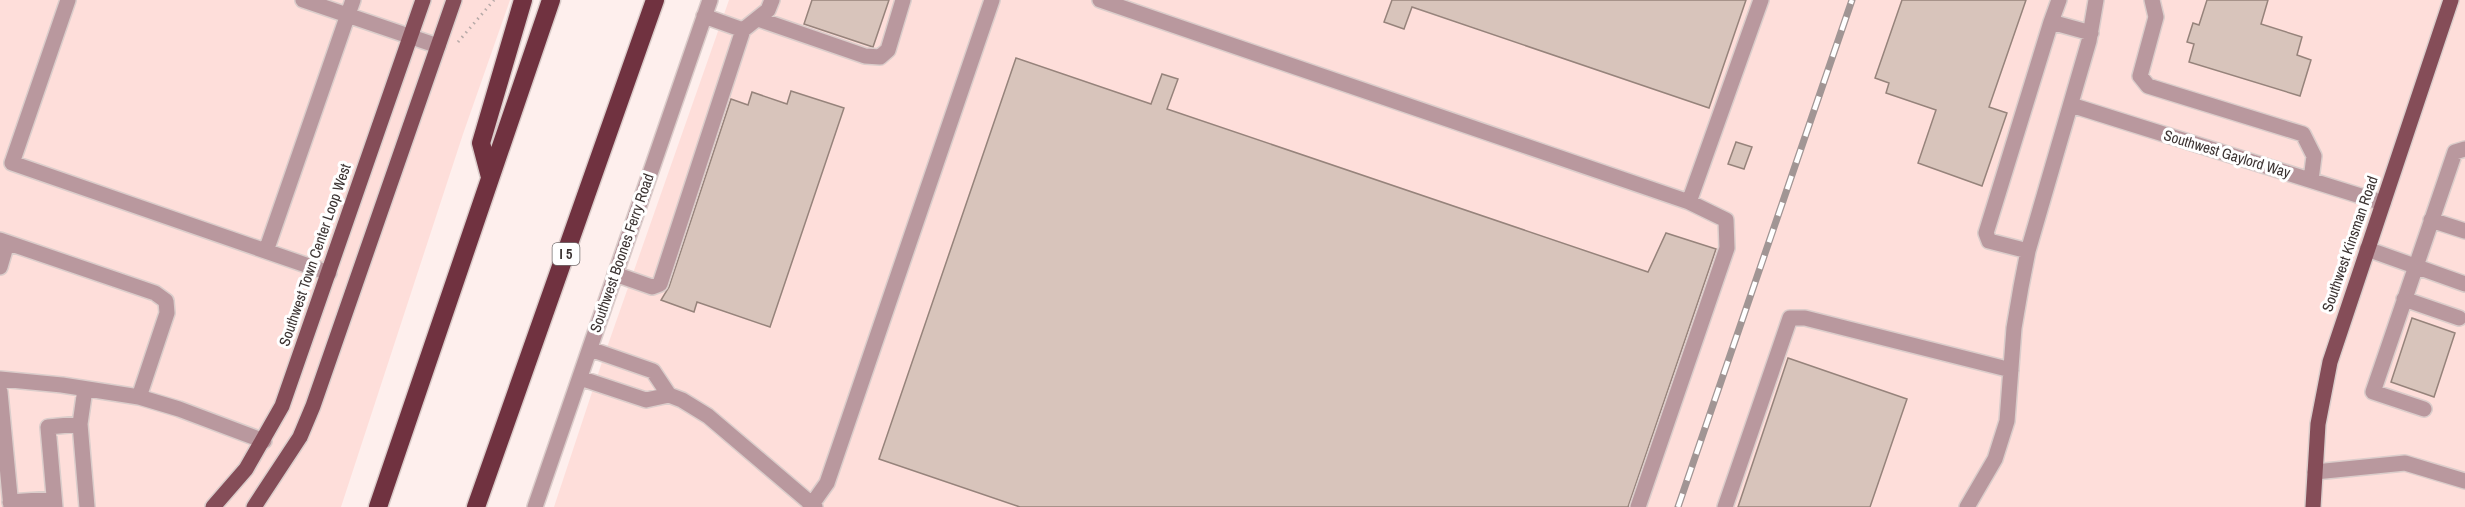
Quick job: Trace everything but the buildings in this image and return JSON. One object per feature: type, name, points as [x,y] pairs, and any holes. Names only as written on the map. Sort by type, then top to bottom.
[{"type":"highway","points":[[490,177],[481,143],[523,0]]},
{"type":"highway","points":[[378,507],[551,0]]},
{"type":"highway","name":"I 5","points":[[476,507],[655,0]]},
{"type":"main road","name":"Southwest Town Center Loop West","points":[[213,507],[246,469],[282,406],[423,0]]},
{"type":"main road","points":[[254,507],[289,456],[313,406],[445,48],[453,0]]},
{"type":"main road","name":"Southwest Kinsman Road","points":[[2313,507],[2318,424],[2326,377],[2451,0]]},
{"type":"street","points":[[68,0],[6,161],[329,273]]},
{"type":"street","points":[[303,0],[445,48]]},
{"type":"street","points":[[266,252],[353,0]]},
{"type":"street","name":"Southwest Boones Ferry Road","points":[[535,507],[710,0]]},
{"type":"street","points":[[615,274],[652,287],[660,284],[743,30],[768,10],[772,0]]},
{"type":"street","points":[[758,19],[865,56],[880,57],[888,50],[903,0]]},
{"type":"street","points":[[580,378],[646,400],[669,395],[682,400],[708,416],[812,506],[827,483],[993,0]]},
{"type":"street","points":[[1100,0],[1689,202],[1726,219],[1727,248],[1638,507]]},
{"type":"street","points":[[1689,202],[1761,0]]},
{"type":"street","points":[[2028,251],[1989,241],[1986,233],[2059,0]]},
{"type":"street","points":[[1967,507],[1986,477],[2001,443],[2007,421],[2014,328],[2028,251],[2091,33],[2096,0]]},
{"type":"street","points":[[2152,0],[2156,17],[2140,76],[2148,86],[2303,134],[2314,156],[2311,180]]},
{"type":"street","points":[[704,16],[743,30]]},
{"type":"street","points":[[2051,22],[2091,33]]},
{"type":"street","name":"Southwest Gaylord Way","points":[[2071,105],[2383,203]]},
{"type":"street","points":[[2424,409],[2373,392],[2455,152],[2465,149]]},
{"type":"street","points":[[2431,219],[2465,231]]},
{"type":"street","points":[[0,267],[4,241],[155,293],[165,301],[167,313],[139,397]]},
{"type":"street","points":[[2367,249],[2465,284]]},
{"type":"street","points":[[2404,298],[2459,318]]},
{"type":"street","points":[[1725,507],[1790,318],[1805,318],[2012,370]]},
{"type":"street","points":[[590,349],[653,371],[669,395]]},
{"type":"street","points":[[0,379],[86,388],[139,397],[179,409],[264,441]]},
{"type":"street","points":[[86,388],[80,424],[87,507]]},
{"type":"street","points":[[0,392],[3,458],[10,505],[54,503],[48,427],[80,424]]},
{"type":"street","points":[[2315,472],[2406,463],[2465,481]]},
{"type":"path","points":[[445,48],[494,0]]},
{"type":"shaded area","points":[[0,0],[510,0],[463,134],[341,507],[0,507]]},
{"type":"shaded area","points":[[729,0],[2465,0],[2465,507],[554,507],[604,356]]},
{"type":"railway","points":[[1678,507],[1852,0]]}]
